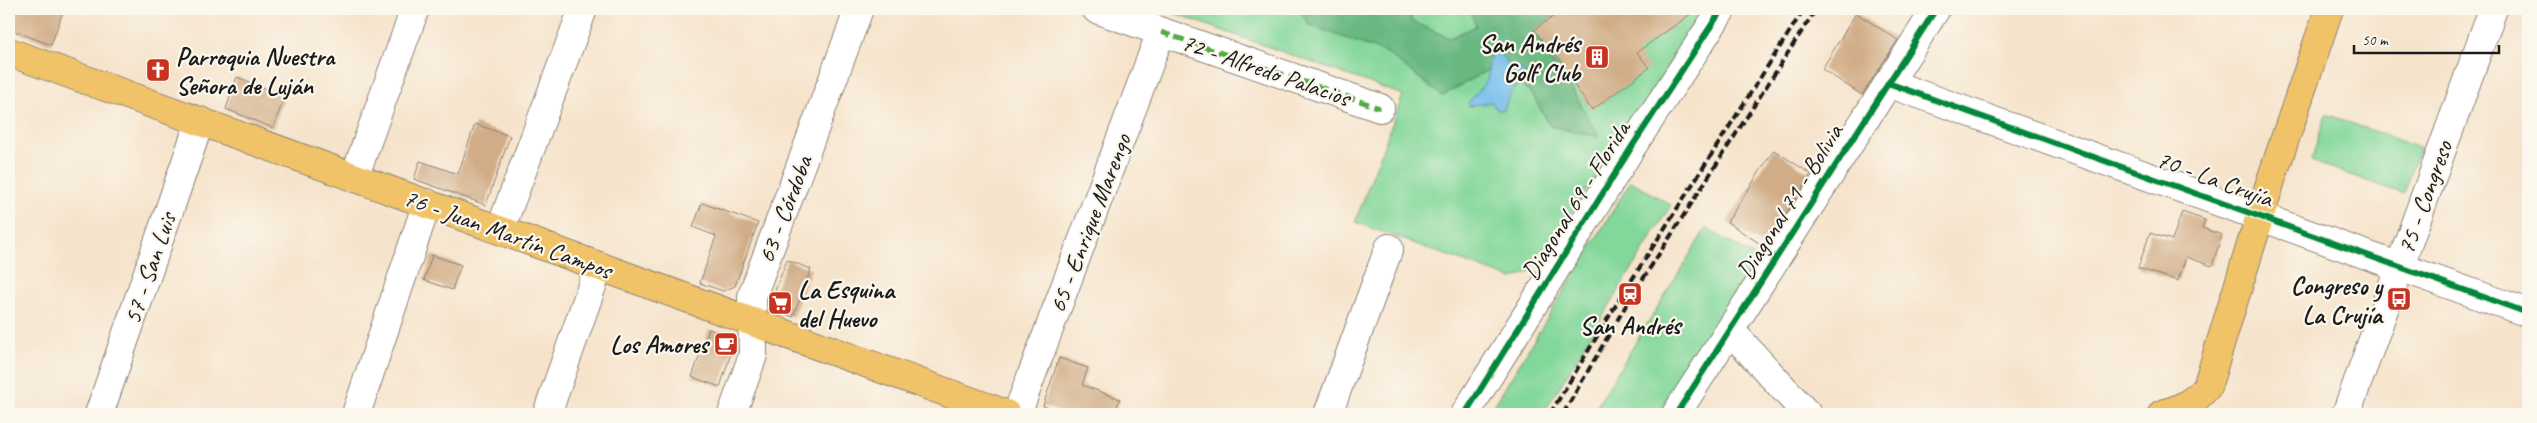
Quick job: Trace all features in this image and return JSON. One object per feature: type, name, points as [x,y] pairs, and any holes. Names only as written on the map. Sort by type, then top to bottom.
[{"type":"main road","points":[[2162,414],[2178,410],[2196,400],[2207,387],[2260,216],[2329,9]]},
{"type":"main road","name":"76 - Juan Martín Campos","points":[[9,52],[1006,414]]},
{"type":"street","points":[[354,178],[415,9]]},
{"type":"street","points":[[500,230],[583,9]]},
{"type":"street","name":"63 - Córdoba","points":[[732,414],[753,355],[752,296],[859,9]]},
{"type":"street","name":"72 - Alfredo Palacios","points":[[1096,9],[1380,108]]},
{"type":"street","name":"Diagonal 69 - Florida","points":[[1465,414],[1631,148],[1722,9]]},
{"type":"street","name":"Diagonal 71 - Bolivia","points":[[1676,414],[1936,9]]},
{"type":"street","name":"75 - Congreso","points":[[2346,414],[2493,9]]},
{"type":"street","name":"65 - Enrique Marengo","points":[[1017,414],[1160,32]]},
{"type":"street","name":"70 - La Crujía","points":[[1888,83],[2528,313]]},
{"type":"street","name":"57 - San Luis","points":[[98,414],[200,121]]},
{"type":"street","points":[[356,414],[427,203]]},
{"type":"street","points":[[1328,414],[1389,248]]},
{"type":"street","points":[[547,414],[599,266]]},
{"type":"street","points":[[1730,330],[1807,414]]},
{"type":"green space","points":[[1162,9],[1708,9],[1552,241],[1533,258],[1532,271],[1512,279],[1355,222],[1403,95]]},
{"type":"green space","points":[[1300,9],[1415,9],[1410,20],[1449,38],[1476,26],[1470,9],[1542,9],[1552,17],[1534,30],[1557,62],[1599,137],[1550,126],[1532,94],[1498,64],[1442,96],[1387,53],[1309,25]]},
{"type":"green space","points":[[2326,114],[2420,148],[2404,194],[2311,161]]},
{"type":"green space","points":[[1631,181],[1671,205],[1543,414],[1489,414]]},
{"type":"green space","points":[[1706,228],[1757,258],[1658,414],[1592,414]]},
{"type":"water","points":[[1497,50],[1509,66],[1524,71],[1525,78],[1510,93],[1504,110],[1497,110],[1491,102],[1469,106],[1468,103],[1487,80],[1491,51]]},
{"type":"building","points":[[9,9],[64,9],[51,45],[9,29]]},
{"type":"building","name":"San Andrés Golf Club","points":[[1564,9],[1698,9],[1637,52],[1649,68],[1592,110],[1534,30]]},
{"type":"building","points":[[1856,13],[1898,40],[1862,95],[1822,69]]},
{"type":"building","points":[[237,77],[285,96],[273,128],[226,109]]},
{"type":"building","points":[[475,124],[510,136],[486,205],[414,179],[420,161],[458,174]]},
{"type":"building","points":[[1774,150],[1811,174],[1765,247],[1727,222]]},
{"type":"building","points":[[702,203],[758,223],[735,286],[723,291],[700,283],[716,236],[693,227]]},
{"type":"building","points":[[2182,212],[2205,220],[2202,228],[2222,235],[2212,266],[2186,257],[2178,281],[2138,268],[2150,233],[2172,240]]},
{"type":"building","points":[[432,255],[461,265],[452,290],[424,280]]},
{"type":"building","points":[[787,260],[811,269],[793,317],[778,311],[771,301]]},
{"type":"building","points":[[709,329],[736,338],[720,387],[692,377]]},
{"type":"building","points":[[1059,358],[1088,368],[1082,385],[1120,399],[1114,414],[1066,414],[1043,406]]},
{"type":"railway","points":[[1550,414],[1619,300],[1804,9]]},
{"type":"railway","points":[[1563,414],[1625,307],[1816,9]]},
{"type":"marked path","points":[[1161,32],[1380,108]]},
{"type":"cycle path","points":[[1465,414],[1631,148],[1722,9]]},
{"type":"cycle path","points":[[1676,414],[1936,9]]},
{"type":"cycle path","points":[[1888,83],[2528,313]]},
{"type":"place","name":"San Andrés Golf Club","points":[[1597,57]]},
{"type":"place","name":"Parroquia Nuestra Señora de Luján","points":[[158,70]]},
{"type":"place","name":"San Andrés","points":[[1630,294]]},
{"type":"place","name":"Congreso y La Crujía","points":[[2399,299]]},
{"type":"place","name":"La Esquina del Huevo","points":[[780,303]]},
{"type":"place","name":"Los Amores","points":[[726,344]]}]
